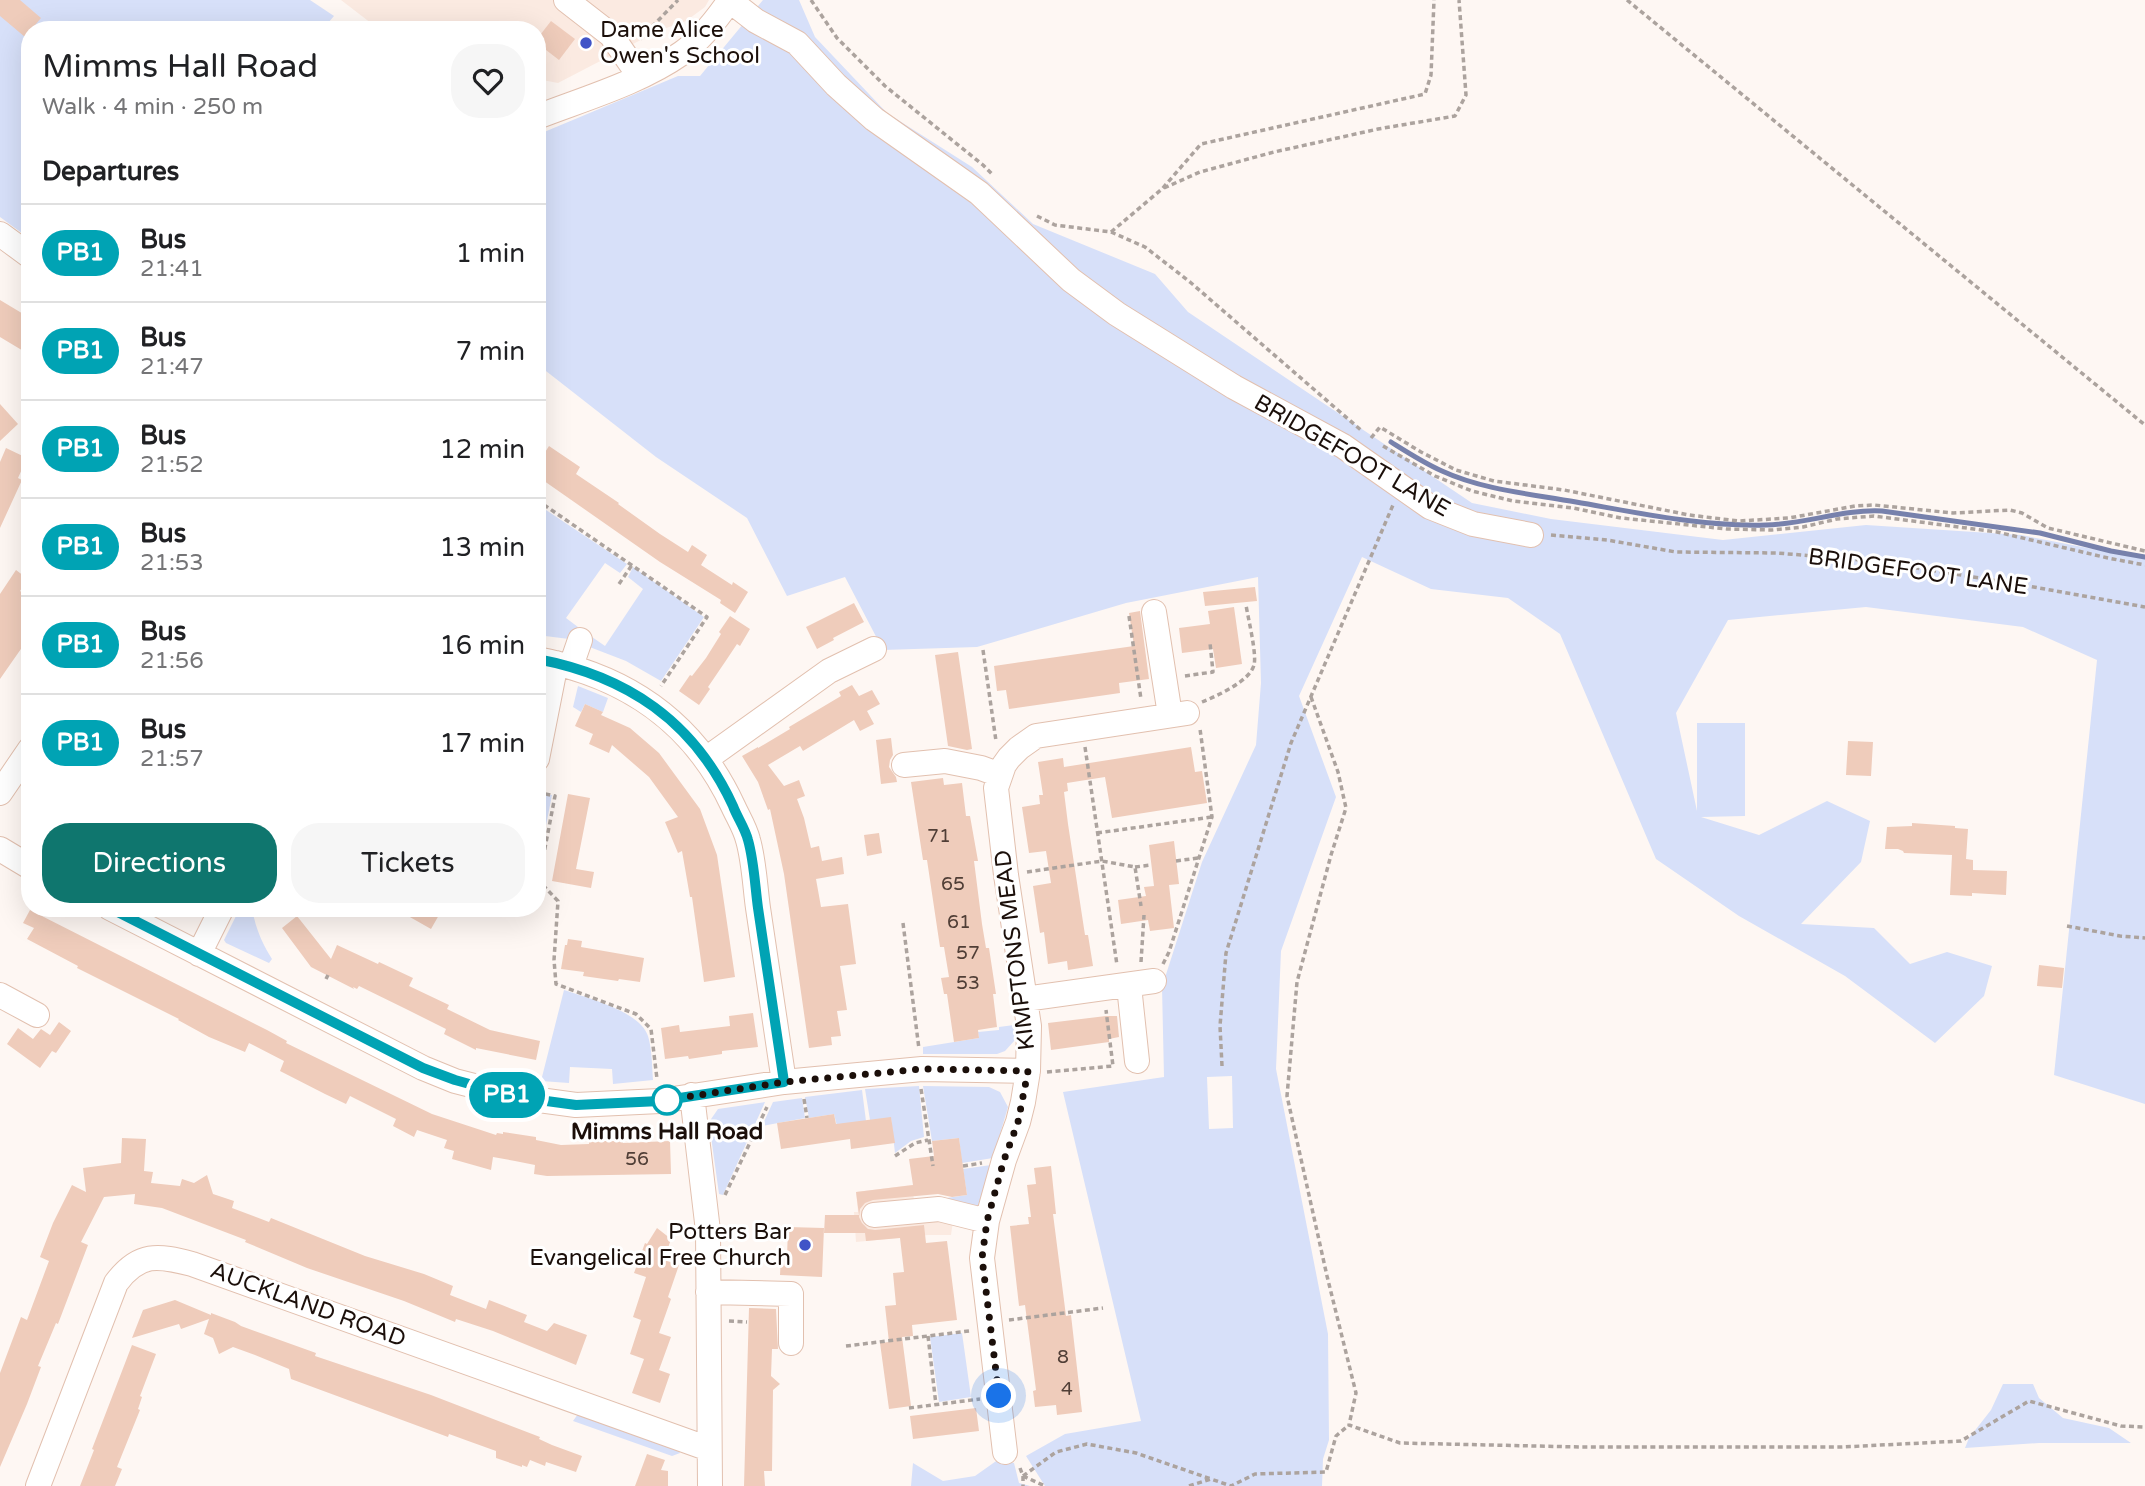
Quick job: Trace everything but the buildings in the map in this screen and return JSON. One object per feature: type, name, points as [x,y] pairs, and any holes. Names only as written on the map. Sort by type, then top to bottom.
[{"type":"street","points":[[566,0],[611,35],[640,77]]},
{"type":"street","points":[[546,114],[640,77],[683,52],[708,29],[730,0]]},
{"type":"street","name":"BRIDGEFOOT LANE","points":[[730,0],[755,21],[797,43],[836,85],[874,118],[979,193],[1071,280],[1108,307],[1234,387],[1343,446],[1430,507],[1473,524],[1531,535]]},
{"type":"street","points":[[0,234],[21,249]]},
{"type":"street","points":[[1154,612],[1165,680],[1193,713]]},
{"type":"street","points":[[546,711],[555,662],[580,640]]},
{"type":"street","points":[[706,759],[829,671],[874,649]]},
{"type":"street","points":[[555,662],[606,678],[650,703],[681,728],[725,788],[748,840],[781,1083]]},
{"type":"street","points":[[904,765],[945,761],[981,768],[1005,767],[1019,748],[1036,736],[1193,713]]},
{"type":"street","points":[[0,793],[21,762]]},
{"type":"street","name":"KIMPTONS MEAD","points":[[1005,767],[996,788],[996,802],[1029,1026],[1028,1071],[1018,1122],[987,1221],[982,1258],[1005,1452]]},
{"type":"street","points":[[0,849],[21,862]]},
{"type":"street","points":[[127,917],[423,1068],[517,1097],[576,1105],[660,1101],[781,1083],[920,1069],[1028,1071]]},
{"type":"street","points":[[199,954],[218,917]]},
{"type":"street","points":[[1025,999],[1129,985],[1137,1061]]},
{"type":"street","points":[[0,995],[37,1015]]},
{"type":"street","points":[[692,1096],[708,1231],[710,1486]]},
{"type":"street","points":[[874,1215],[939,1209],[987,1221]]},
{"type":"street","name":"AUCKLAND ROAD","points":[[38,1486],[116,1283],[126,1270],[138,1261],[156,1257],[192,1264],[709,1449]]},
{"type":"street","points":[[708,1292],[792,1294],[791,1343]]},
{"type":"path","points":[[811,0],[836,38],[886,86],[983,164],[999,181]]},
{"type":"path","points":[[1111,232],[1162,189],[1201,144],[1425,94],[1432,75],[1434,0]]},
{"type":"path","points":[[1162,189],[1200,172],[1274,152],[1378,129],[1455,116],[1466,95],[1459,0]]},
{"type":"path","points":[[1627,0],[2145,425]]},
{"type":"path","points":[[1032,212],[1055,225],[1111,232],[1145,247],[1190,282],[1371,439],[1380,427],[1456,470],[1494,481],[1564,490],[1689,515],[1739,521],[1789,518],[1874,505],[1953,513],[2010,510],[2022,513],[2048,528],[2145,551]]},
{"type":"path","points":[[1382,445],[1435,476],[1472,491],[1513,501],[1573,508],[1621,518],[1727,529],[1772,530],[1874,516],[1997,532],[2145,565]]},
{"type":"path","points":[[1222,1066],[1220,1026],[1226,953],[1291,743],[1400,487]]},
{"type":"path","points":[[546,506],[707,617],[650,703]]},
{"type":"path","name":"BRIDGEFOOT LANE","points":[[1531,535],[1568,535],[1676,552],[1777,553],[1873,561],[2145,607]]},
{"type":"path","points":[[619,584],[632,565]]},
{"type":"path","points":[[1129,985],[1169,952],[1212,817],[1193,713],[1249,676],[1255,663],[1246,605]]},
{"type":"path","points":[[1129,616],[1144,719]]},
{"type":"path","points":[[1165,680],[1213,672],[1210,643]]},
{"type":"path","points":[[983,650],[996,747],[1005,767]]},
{"type":"path","points":[[1023,1476],[1056,1452],[1087,1444],[1136,1453],[1231,1486],[1255,1474],[1326,1472],[1336,1436],[1349,1425],[1356,1393],[1287,1096],[1297,982],[1346,808],[1338,772],[1311,697]]},
{"type":"path","points":[[1083,728],[1102,861],[1129,985]]},
{"type":"path","points":[[546,794],[555,796],[546,840]]},
{"type":"path","points":[[1097,833],[1212,817]]},
{"type":"path","points":[[1176,861],[1198,858]]},
{"type":"path","points":[[1006,875],[1102,861],[1135,867],[1151,865]]},
{"type":"path","points":[[1135,867],[1141,906]]},
{"type":"path","points":[[546,888],[558,901],[554,960],[556,984],[636,1014],[651,1029],[660,1101]]},
{"type":"path","points":[[1056,1072],[1113,1066],[1144,915]]},
{"type":"path","points":[[903,923],[933,1166]]},
{"type":"path","points":[[2067,926],[2145,938]]},
{"type":"path","points":[[722,1203],[781,1083]]},
{"type":"path","points":[[895,1156],[915,1143],[928,1140]]},
{"type":"path","points":[[846,1346],[1104,1308]]},
{"type":"path","points":[[729,1321],[747,1322]]},
{"type":"path","points":[[928,1336],[936,1405]]},
{"type":"path","points":[[909,1408],[999,1396]]},
{"type":"path","points":[[1349,1425],[1400,1443],[1580,1447],[1842,1447],[1961,1441],[2029,1401],[2121,1426],[2145,1427]]},
{"type":"path","points":[[1023,1476],[1023,1486]]},
{"type":"path","points":[[1023,1476],[1045,1486]]},
{"type":"path","points":[[1189,1486],[1211,1479]]},
{"type":"shaded area","points":[[0,0],[310,0],[334,16],[330,21],[21,21],[21,232],[0,217]]},
{"type":"shaded area","name":"Dame Alice Owen's School","points":[[341,0],[709,0],[705,7],[686,21],[658,31],[558,83],[546,81],[546,21],[368,21]]},
{"type":"shaded area","points":[[763,0],[799,0],[815,37],[887,113],[972,167],[1033,224],[1155,274],[1188,312],[1472,503],[1551,519],[1723,540],[1866,525],[2021,535],[2145,559],[2145,1104],[2054,1075],[2097,660],[2023,627],[1866,607],[1728,620],[1676,713],[1697,811],[1697,723],[1745,723],[1745,816],[1701,817],[1759,835],[1827,801],[1870,821],[1861,862],[1801,924],[1874,928],[1910,964],[1947,952],[1992,966],[1984,996],[1935,1043],[1845,976],[1739,916],[1656,859],[1560,634],[1508,598],[1431,589],[1362,557],[1299,696],[1336,797],[1281,951],[1276,1069],[1328,1334],[1329,1440],[1323,1459],[1322,1486],[1045,1486],[1026,1456],[1065,1434],[1141,1421],[1063,1092],[1164,1077],[1162,987],[1202,862],[1256,745],[1261,683],[1258,577],[1126,603],[977,647],[883,650],[845,577],[787,596],[747,518],[656,457],[546,371],[546,131],[678,76],[700,76]],"holes":[[[1232,1076],[1233,1128],[1209,1129],[1207,1077]]]},
{"type":"shaded area","points":[[546,510],[627,564],[620,573],[605,563],[566,618],[578,627],[569,639],[546,636]]},
{"type":"shaded area","points":[[633,567],[704,617],[661,681],[626,661],[587,646],[592,637],[605,646],[643,589],[628,577]]},
{"type":"shaded area","points":[[578,686],[608,698],[603,712],[585,704],[581,712],[573,707]]},
{"type":"shaded area","points":[[546,794],[552,795],[546,825]]},
{"type":"shaded area","points":[[236,917],[254,917],[259,935],[272,959],[269,963],[224,940]]},
{"type":"shaded area","points":[[564,990],[612,1007],[635,1019],[643,1027],[649,1041],[653,1080],[613,1084],[612,1069],[570,1067],[569,1083],[541,1081]]},
{"type":"shaded area","points":[[1014,1025],[1015,1040],[1005,1051],[997,1054],[923,1054],[923,1047],[979,1038],[978,1032]]},
{"type":"shaded area","points":[[919,1086],[924,1137],[911,1141],[895,1153],[891,1118],[870,1120],[865,1089]]},
{"type":"shaded area","points":[[923,1086],[989,1087],[1000,1092],[1008,1107],[993,1158],[962,1163],[959,1138],[932,1141]]},
{"type":"shaded area","points":[[862,1090],[866,1121],[837,1126],[834,1114],[809,1118],[805,1097]]},
{"type":"shaded area","points":[[802,1098],[805,1118],[762,1126],[773,1102]]},
{"type":"shaded area","points":[[765,1102],[723,1195],[719,1194],[709,1122],[718,1109]]},
{"type":"shaded area","points":[[991,1165],[977,1209],[940,1199],[967,1195],[963,1169]]},
{"type":"shaded area","points":[[912,1185],[914,1200],[953,1221],[951,1235],[856,1242],[856,1192]]},
{"type":"shaded area","points":[[962,1333],[971,1397],[939,1402],[930,1337]]},
{"type":"shaded area","points":[[2003,1384],[2033,1384],[2039,1398],[2063,1418],[2109,1428],[2131,1443],[2039,1443],[1965,1448],[1969,1438],[1991,1410]]},
{"type":"shaded area","points":[[578,1414],[680,1453],[672,1456],[573,1421]]},
{"type":"shaded area","points":[[999,1459],[1014,1463],[1019,1483],[1030,1486],[911,1486],[913,1463],[943,1481],[975,1476]]},
{"type":"waterway","points":[[1391,442],[1435,468],[1474,483],[1671,518],[1719,524],[1766,525],[1853,512],[1882,511],[2040,533],[2145,557]]},
{"type":"bus line","name":"PB1","points":[[128,917],[423,1068],[517,1097],[576,1105],[660,1101],[784,1082],[748,840],[725,788],[681,728],[650,703],[606,678],[546,661]]},
{"type":"place","name":"Dame Alice Owen's School","points":[[586,43]]},
{"type":"place","name":"Mimms Hall Road","points":[[667,1100]]},
{"type":"place","name":"Potters Bar Evangelical Free Church","points":[[805,1245]]},
{"type":"route","points":[[667,1100],[660,1101],[784,1082],[922,1069],[1028,1071],[1018,1122],[987,1221],[982,1258],[999,1396]]}]
